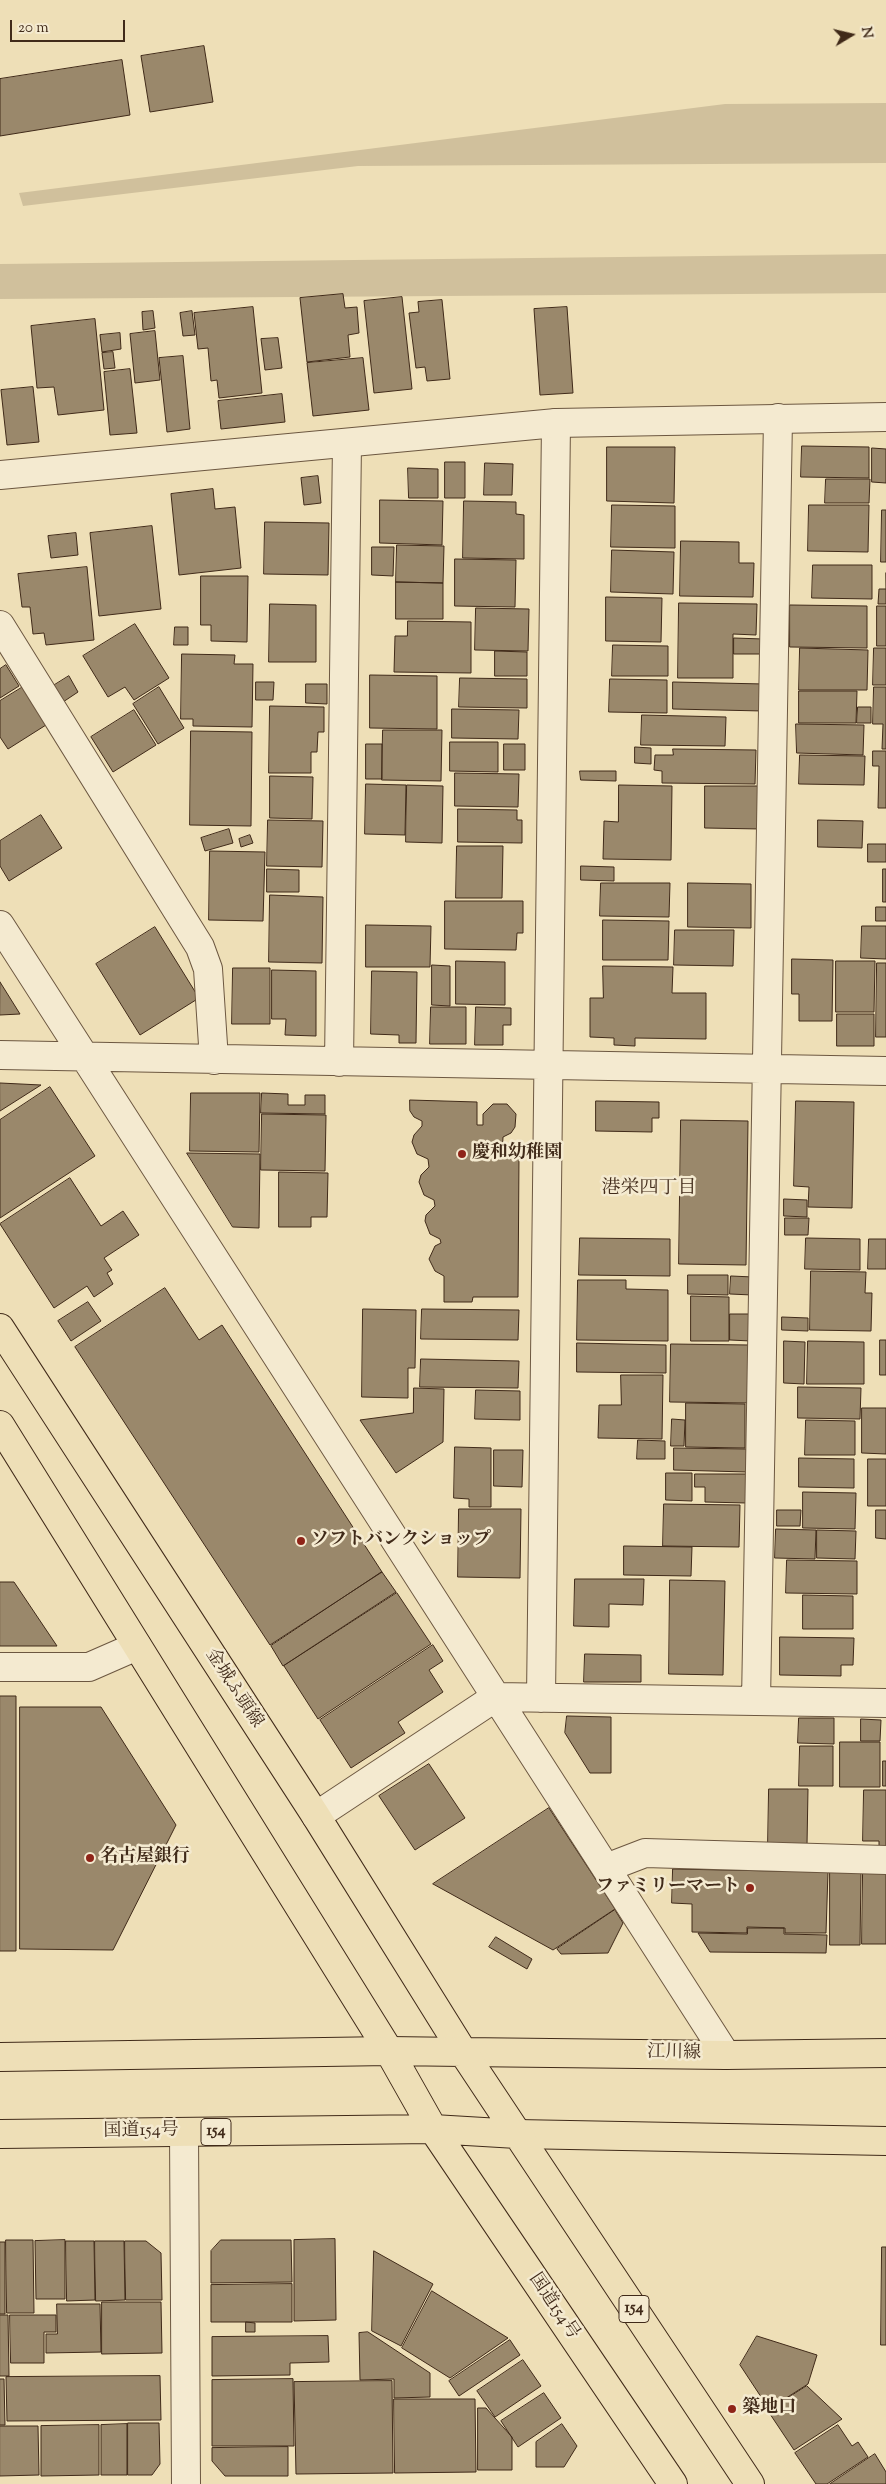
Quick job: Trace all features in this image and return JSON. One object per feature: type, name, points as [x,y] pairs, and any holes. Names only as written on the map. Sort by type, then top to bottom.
[{"type":"main road","name":"金城ふ頭線","points":[[0,1328],[316,1816],[463,2052]]},
{"type":"main road","points":[[0,1425],[390,2051]]},
{"type":"main road","points":[[0,2057],[390,2051],[463,2052]]},
{"type":"main road","name":"国道154号","points":[[390,2051],[433,2129],[673,2484]]},
{"type":"main road","name":"江川線","points":[[463,2052],[726,2055],[886,2053]]},
{"type":"main road","name":"154","points":[[463,2052],[750,2484]]},
{"type":"main road","name":"国道154号","points":[[0,2134],[433,2129],[517,2134]]},
{"type":"main road","points":[[517,2134],[886,2141]]},
{"type":"street","points":[[0,476],[556,424],[886,417]]},
{"type":"street","points":[[756,1701],[778,418]]},
{"type":"street","points":[[541,1698],[556,424]]},
{"type":"street","points":[[339,1062],[346,443]]},
{"type":"street","points":[[0,625],[200,947],[208,969],[214,1060]]},
{"type":"street","points":[[0,924],[726,2055]]},
{"type":"street","points":[[0,1055],[86,1058],[886,1070]]},
{"type":"street","points":[[0,1667],[89,1667],[137,1646]]},
{"type":"street","points":[[316,1816],[496,1697],[886,1702]]},
{"type":"street","points":[[606,1868],[645,1853],[886,1860]]},
{"type":"street","points":[[184,2132],[186,2484]]},
{"type":"shaded area","points":[[886,103],[886,163],[358,166],[23,206],[19,193],[725,104]]},
{"type":"shaded area","points":[[886,254],[886,293],[0,299],[0,264]]},
{"type":"building","points":[[204,46],[213,102],[150,112],[141,56]]},
{"type":"building","points":[[122,60],[130,115],[0,136],[0,79]]},
{"type":"building","points":[[343,294],[345,308],[357,307],[359,333],[348,335],[350,357],[307,362],[300,298]]},
{"type":"building","points":[[402,297],[412,389],[374,393],[364,301]]},
{"type":"building","points":[[442,300],[450,379],[427,381],[425,367],[416,368],[409,313],[419,312],[418,302]]},
{"type":"building","points":[[253,307],[262,393],[219,398],[217,380],[211,381],[208,348],[198,349],[194,313]]},
{"type":"building","points":[[567,307],[573,393],[540,395],[534,309]]},
{"type":"building","points":[[153,311],[155,328],[143,330],[142,312]]},
{"type":"building","points":[[192,311],[195,335],[183,336],[180,313]]},
{"type":"building","points":[[95,319],[104,410],[58,415],[54,387],[37,388],[31,326]]},
{"type":"building","points":[[155,331],[160,380],[135,383],[130,334]]},
{"type":"building","points":[[120,333],[121,349],[102,352],[100,335]]},
{"type":"building","points":[[278,338],[282,368],[265,370],[261,339]]},
{"type":"building","points":[[113,352],[115,368],[104,369],[102,353]]},
{"type":"building","points":[[183,356],[190,429],[167,432],[159,358]]},
{"type":"building","points":[[363,358],[369,410],[313,416],[307,363]]},
{"type":"building","points":[[130,369],[137,433],[110,435],[104,372]]},
{"type":"building","points":[[33,387],[39,442],[7,445],[1,390]]},
{"type":"building","points":[[282,394],[285,422],[221,429],[218,401]]},
{"type":"building","points":[[802,446],[869,447],[869,478],[801,477]]},
{"type":"building","points":[[607,447],[675,447],[674,503],[607,501]]},
{"type":"building","points":[[872,448],[886,449],[886,483],[872,482]]},
{"type":"building","points":[[445,462],[465,462],[465,498],[445,498]]},
{"type":"building","points":[[485,463],[513,464],[512,495],[484,495]]},
{"type":"building","points":[[408,468],[438,469],[438,498],[409,498]]},
{"type":"building","points":[[318,476],[321,503],[304,505],[301,478]]},
{"type":"building","points":[[826,479],[870,479],[869,503],[825,503]]},
{"type":"building","points":[[213,489],[215,509],[235,507],[241,568],[179,575],[171,494]]},
{"type":"building","points":[[380,500],[443,501],[442,545],[380,543]]},
{"type":"building","points":[[464,501],[516,502],[516,514],[524,515],[524,559],[463,558]]},
{"type":"building","points":[[612,505],[675,506],[675,548],[611,547]]},
{"type":"building","points":[[809,505],[869,505],[868,552],[808,551]]},
{"type":"building","points":[[882,510],[886,510],[886,562],[881,562]]},
{"type":"building","points":[[265,522],[329,523],[328,575],[264,574]]},
{"type":"building","points":[[152,526],[161,609],[99,616],[90,533]]},
{"type":"building","points":[[76,533],[78,555],[51,558],[48,536]]},
{"type":"building","points":[[681,541],[739,542],[739,563],[754,563],[753,597],[680,596]]},
{"type":"building","points":[[397,545],[444,546],[443,583],[396,582]]},
{"type":"building","points":[[372,547],[394,547],[393,576],[372,575]]},
{"type":"building","points":[[612,550],[674,552],[673,594],[611,592]]},
{"type":"building","points":[[455,559],[516,560],[515,607],[455,606]]},
{"type":"building","points":[[813,565],[872,565],[872,599],[812,598]]},
{"type":"building","points":[[87,567],[94,640],[46,645],[44,633],[33,634],[30,607],[22,607],[18,574]]},
{"type":"building","points":[[201,576],[248,576],[247,642],[211,641],[211,625],[201,625]]},
{"type":"building","points":[[396,582],[443,583],[443,619],[396,619]]},
{"type":"building","points":[[879,589],[886,589],[886,604],[878,604]]},
{"type":"building","points":[[606,597],[662,598],[661,642],[606,641]]},
{"type":"building","points":[[679,603],[757,604],[756,635],[733,634],[733,678],[678,678]]},
{"type":"building","points":[[270,604],[316,605],[316,662],[269,662]]},
{"type":"building","points":[[790,605],[867,606],[867,648],[790,647]]},
{"type":"building","points":[[877,606],[886,606],[886,646],[877,646]]},
{"type":"building","points":[[476,608],[529,609],[528,651],[475,650]]},
{"type":"building","points":[[408,621],[471,622],[471,673],[394,672],[395,636],[407,636]]},
{"type":"building","points":[[135,624],[169,678],[134,700],[125,687],[108,697],[83,656]]},
{"type":"building","points":[[175,627],[188,627],[188,645],[174,645]]},
{"type":"building","points":[[734,638],[763,639],[763,654],[734,654]]},
{"type":"building","points":[[613,645],[668,646],[668,676],[612,676]]},
{"type":"building","points":[[800,648],[868,650],[867,690],[799,690]]},
{"type":"building","points":[[874,648],[886,648],[886,685],[873,685]]},
{"type":"building","points":[[495,651],[527,652],[527,676],[495,676]]},
{"type":"building","points":[[182,654],[235,655],[234,664],[253,664],[252,727],[193,726],[193,719],[181,719]]},
{"type":"building","points":[[6,665],[19,686],[0,698],[0,669]]},
{"type":"building","points":[[370,675],[437,676],[437,729],[370,728]]},
{"type":"building","points":[[69,676],[78,692],[63,702],[53,686]]},
{"type":"building","points":[[460,678],[527,679],[527,708],[459,707]]},
{"type":"building","points":[[610,679],[667,680],[667,713],[609,712]]},
{"type":"building","points":[[256,682],[274,682],[273,700],[256,700]]},
{"type":"building","points":[[673,682],[764,684],[763,711],[673,709]]},
{"type":"building","points":[[306,684],[327,684],[327,704],[306,703]]},
{"type":"building","points":[[23,687],[46,725],[8,749],[0,737],[0,701]]},
{"type":"building","points":[[159,687],[184,728],[158,744],[133,704]]},
{"type":"building","points":[[874,687],[886,687],[886,749],[882,749],[883,724],[873,724]]},
{"type":"building","points":[[799,691],[857,691],[856,723],[799,723]]},
{"type":"building","points":[[270,706],[324,707],[324,732],[318,732],[317,752],[311,752],[311,773],[269,773]]},
{"type":"building","points":[[858,707],[871,707],[871,723],[857,723]]},
{"type":"building","points":[[452,709],[519,710],[518,739],[452,738]]},
{"type":"building","points":[[134,710],[156,745],[113,772],[91,737]]},
{"type":"building","points":[[642,715],[726,717],[725,746],[641,745]]},
{"type":"building","points":[[796,724],[864,725],[863,755],[797,753]]},
{"type":"building","points":[[383,730],[442,730],[441,781],[382,780]]},
{"type":"building","points":[[191,731],[252,732],[251,826],[190,825]]},
{"type":"building","points":[[450,742],[498,742],[498,772],[450,771]]},
{"type":"building","points":[[366,744],[382,744],[382,779],[366,779]]},
{"type":"building","points":[[504,744],[525,744],[525,770],[504,770]]},
{"type":"building","points":[[635,747],[651,748],[651,764],[635,763]]},
{"type":"building","points":[[673,749],[756,750],[755,784],[662,783],[662,771],[654,770],[655,755],[673,755]]},
{"type":"building","points":[[873,751],[886,751],[886,808],[878,808],[879,766],[873,766]]},
{"type":"building","points":[[800,755],[865,756],[864,785],[799,784]]},
{"type":"building","points":[[580,771],[616,771],[616,781],[581,780]]},
{"type":"building","points":[[455,773],[519,774],[518,807],[455,806]]},
{"type":"building","points":[[270,776],[313,777],[312,819],[270,818]]},
{"type":"building","points":[[366,784],[406,785],[405,835],[365,834]]},
{"type":"building","points":[[407,785],[443,786],[442,843],[406,842]]},
{"type":"building","points":[[619,785],[672,786],[671,860],[603,859],[604,821],[618,822]]},
{"type":"building","points":[[705,786],[761,786],[761,829],[705,828]]},
{"type":"building","points":[[458,809],[517,810],[517,820],[522,820],[522,843],[458,842]]},
{"type":"building","points":[[41,815],[62,848],[9,881],[0,866],[0,841]]},
{"type":"building","points":[[268,820],[323,821],[322,867],[267,866]]},
{"type":"building","points":[[818,820],[863,821],[862,848],[818,847]]},
{"type":"building","points":[[229,829],[233,843],[205,851],[201,838]]},
{"type":"building","points":[[250,835],[253,843],[241,847],[239,839]]},
{"type":"building","points":[[868,844],[886,844],[886,862],[868,862]]},
{"type":"building","points":[[457,846],[503,846],[502,898],[456,898]]},
{"type":"building","points":[[210,851],[265,852],[263,921],[209,920]]},
{"type":"building","points":[[581,866],[614,867],[614,881],[581,880]]},
{"type":"building","points":[[267,869],[299,870],[299,892],[267,892]]},
{"type":"building","points":[[883,869],[886,869],[886,902],[883,902]]},
{"type":"building","points":[[601,883],[670,883],[669,917],[600,916]]},
{"type":"building","points":[[688,883],[751,884],[751,928],[688,927]]},
{"type":"building","points":[[270,895],[323,897],[322,963],[269,962]]},
{"type":"building","points":[[445,901],[523,901],[523,933],[517,933],[516,950],[445,949]]},
{"type":"building","points":[[876,907],[886,907],[886,921],[876,921]]},
{"type":"building","points":[[603,920],[669,921],[668,960],[603,960]]},
{"type":"building","points":[[366,925],[431,926],[430,967],[366,967]]},
{"type":"building","points":[[862,926],[886,926],[886,959],[861,958]]},
{"type":"building","points":[[155,927],[199,998],[140,1035],[96,964]]},
{"type":"building","points":[[675,930],[734,930],[733,966],[674,965]]},
{"type":"building","points":[[792,959],[833,960],[832,1021],[799,1021],[799,994],[792,994]]},
{"type":"building","points":[[456,961],[505,962],[505,1005],[456,1004]]},
{"type":"building","points":[[836,961],[875,961],[874,1012],[836,1012]]},
{"type":"building","points":[[877,963],[886,963],[886,1037],[876,1037]]},
{"type":"building","points":[[432,965],[450,966],[450,1006],[432,1005]]},
{"type":"building","points":[[603,966],[673,967],[672,993],[706,993],[706,1039],[635,1038],[635,1046],[614,1045],[614,1038],[590,1037],[590,998],[603,998]]},
{"type":"building","points":[[233,968],[270,968],[270,1024],[232,1024]]},
{"type":"building","points":[[272,970],[316,971],[316,1036],[285,1035],[286,1019],[272,1019]]},
{"type":"building","points":[[372,971],[417,972],[416,1043],[399,1043],[399,1035],[371,1034]]},
{"type":"building","points":[[0,982],[20,1014],[0,1015]]},
{"type":"building","points":[[431,1007],[466,1007],[466,1044],[430,1044]]},
{"type":"building","points":[[476,1007],[511,1008],[511,1025],[503,1025],[503,1045],[475,1045]]},
{"type":"building","points":[[837,1014],[874,1014],[874,1046],[837,1046]]},
{"type":"building","points":[[0,1083],[41,1085],[0,1111]]},
{"type":"building","points":[[50,1087],[95,1156],[0,1218],[0,1120]]},
{"type":"building","points":[[191,1093],[260,1093],[259,1152],[190,1151]]},
{"type":"building","points":[[262,1093],[288,1094],[288,1105],[305,1105],[305,1095],[325,1095],[325,1114],[261,1113]]},
{"type":"building","points":[[410,1100],[477,1102],[477,1125],[483,1125],[483,1114],[493,1104],[507,1104],[516,1114],[515,1127],[511,1133],[503,1137],[502,1156],[519,1156],[518,1297],[473,1297],[472,1302],[444,1302],[444,1276],[435,1271],[429,1259],[435,1246],[441,1243],[440,1239],[430,1234],[425,1221],[426,1215],[435,1206],[434,1200],[424,1195],[419,1182],[421,1175],[429,1167],[428,1159],[417,1154],[412,1142],[414,1135],[422,1126],[422,1121],[414,1117],[410,1111]]},
{"type":"building","points":[[596,1101],[659,1102],[659,1118],[652,1118],[652,1132],[596,1131]]},
{"type":"building","points":[[796,1101],[854,1102],[852,1208],[808,1207],[809,1187],[794,1186]]},
{"type":"building","points":[[262,1114],[326,1115],[325,1171],[261,1170]]},
{"type":"building","points":[[681,1120],[748,1121],[746,1265],[679,1264]]},
{"type":"building","points":[[187,1153],[260,1154],[259,1228],[233,1227]]},
{"type":"building","points":[[279,1172],[328,1173],[327,1217],[311,1217],[311,1227],[279,1227]]},
{"type":"building","points":[[70,1178],[101,1226],[123,1211],[139,1235],[104,1258],[112,1270],[107,1273],[113,1284],[94,1297],[87,1286],[54,1308],[0,1224]]},
{"type":"building","points":[[784,1199],[807,1200],[807,1217],[784,1216]]},
{"type":"building","points":[[785,1218],[809,1218],[808,1235],[785,1235]]},
{"type":"building","points":[[580,1238],[670,1239],[670,1276],[579,1275]]},
{"type":"building","points":[[806,1238],[860,1239],[860,1270],[805,1269]]},
{"type":"building","points":[[869,1239],[886,1239],[886,1269],[868,1269]]},
{"type":"building","points":[[811,1271],[866,1272],[865,1293],[872,1293],[871,1331],[810,1330]]},
{"type":"building","points":[[688,1275],[728,1275],[728,1295],[688,1294]]},
{"type":"building","points":[[731,1276],[753,1277],[752,1295],[730,1294]]},
{"type":"building","points":[[578,1280],[626,1280],[626,1289],[668,1290],[668,1341],[577,1340]]},
{"type":"building","points":[[165,1288],[199,1340],[222,1325],[382,1572],[270,1645],[75,1347]]},
{"type":"building","points":[[691,1296],[729,1297],[729,1341],[691,1341]]},
{"type":"building","points":[[88,1302],[101,1321],[71,1341],[58,1321]]},
{"type":"building","points":[[363,1309],[416,1310],[415,1368],[408,1368],[408,1398],[362,1397]]},
{"type":"building","points":[[422,1309],[519,1310],[518,1340],[421,1339]]},
{"type":"building","points":[[730,1314],[751,1314],[751,1341],[730,1340]]},
{"type":"building","points":[[782,1317],[808,1318],[808,1331],[782,1330]]},
{"type":"building","points":[[880,1340],[886,1340],[886,1375],[880,1375]]},
{"type":"building","points":[[784,1341],[805,1342],[804,1384],[784,1383]]},
{"type":"building","points":[[808,1341],[864,1342],[864,1384],[807,1384]]},
{"type":"building","points":[[577,1343],[666,1345],[666,1373],[577,1372]]},
{"type":"building","points":[[671,1344],[749,1345],[749,1403],[670,1402]]},
{"type":"building","points":[[421,1359],[519,1361],[518,1388],[420,1387]]},
{"type":"building","points":[[621,1375],[663,1375],[662,1439],[598,1438],[599,1405],[621,1405]]},
{"type":"building","points":[[798,1387],[861,1388],[860,1419],[798,1418]]},
{"type":"building","points":[[414,1388],[444,1389],[443,1442],[396,1473],[360,1420],[413,1413]]},
{"type":"building","points":[[476,1390],[520,1391],[520,1420],[475,1419]]},
{"type":"building","points":[[686,1403],[745,1404],[745,1448],[686,1447]]},
{"type":"building","points":[[862,1408],[886,1408],[886,1454],[862,1453]]},
{"type":"building","points":[[672,1419],[685,1420],[684,1446],[671,1446]]},
{"type":"building","points":[[806,1420],[855,1421],[855,1455],[805,1455]]},
{"type":"building","points":[[638,1440],[665,1441],[665,1459],[637,1459]]},
{"type":"building","points":[[455,1447],[491,1448],[491,1507],[469,1507],[469,1499],[454,1498]]},
{"type":"building","points":[[674,1448],[747,1449],[747,1472],[674,1470]]},
{"type":"building","points":[[494,1450],[523,1450],[522,1487],[494,1486]]},
{"type":"building","points":[[799,1458],[854,1459],[854,1488],[799,1487]]},
{"type":"building","points":[[868,1459],[886,1459],[886,1506],[868,1506]]},
{"type":"building","points":[[666,1473],[692,1473],[692,1501],[666,1500]]},
{"type":"building","points":[[695,1474],[747,1474],[747,1503],[705,1502],[705,1487],[695,1487]]},
{"type":"building","points":[[803,1492],[856,1493],[855,1529],[803,1528]]},
{"type":"building","points":[[664,1504],[740,1505],[739,1547],[663,1546]]},
{"type":"building","points":[[459,1509],[521,1509],[520,1578],[458,1577]]},
{"type":"building","points":[[777,1510],[801,1510],[800,1526],[777,1526]]},
{"type":"building","points":[[876,1510],[886,1510],[886,1539],[876,1538]]},
{"type":"building","points":[[776,1529],[816,1530],[815,1559],[775,1558]]},
{"type":"building","points":[[817,1530],[856,1531],[855,1559],[817,1558]]},
{"type":"building","points":[[624,1546],[692,1547],[691,1576],[624,1575]]},
{"type":"building","points":[[787,1560],[857,1561],[857,1594],[786,1593]]},
{"type":"building","points":[[382,1572],[396,1592],[283,1666],[271,1646]]},
{"type":"building","points":[[575,1579],[644,1579],[643,1605],[609,1604],[609,1627],[574,1626]]},
{"type":"building","points":[[670,1580],[725,1581],[723,1675],[669,1674]]},
{"type":"building","points":[[0,1582],[14,1582],[57,1646],[0,1646]]},
{"type":"building","points":[[397,1593],[431,1644],[318,1719],[284,1666]]},
{"type":"building","points":[[803,1595],[853,1596],[853,1629],[803,1629]]},
{"type":"building","points":[[780,1637],[854,1638],[853,1665],[841,1665],[841,1676],[780,1675]]},
{"type":"building","points":[[433,1645],[443,1661],[429,1670],[443,1692],[398,1722],[405,1733],[351,1768],[320,1720]]},
{"type":"building","points":[[585,1654],[641,1655],[641,1682],[584,1682]]},
{"type":"building","points":[[0,1696],[16,1696],[16,1951],[0,1951]]},
{"type":"building","name":"名古屋銀行","points":[[20,1707],[101,1707],[176,1825],[113,1950],[20,1949]]},
{"type":"building","points":[[567,1716],[611,1717],[611,1773],[590,1773],[565,1733]]},
{"type":"building","points":[[799,1718],[834,1718],[834,1744],[798,1743]]},
{"type":"building","points":[[861,1719],[881,1720],[880,1741],[861,1741]]},
{"type":"building","points":[[840,1742],[880,1742],[880,1787],[840,1787]]},
{"type":"building","points":[[800,1746],[833,1746],[833,1786],[799,1786]]},
{"type":"building","points":[[883,1761],[886,1761],[886,1786],[883,1786]]},
{"type":"building","points":[[429,1764],[465,1818],[415,1850],[379,1796]]},
{"type":"building","points":[[769,1789],[808,1789],[807,1845],[768,1845]]},
{"type":"building","points":[[864,1790],[886,1790],[886,1849],[879,1849],[879,1841],[863,1841]]},
{"type":"building","points":[[549,1808],[615,1909],[553,1950],[433,1884]]},
{"type":"building","name":"ファミリーマート","points":[[673,1869],[828,1872],[826,1933],[785,1933],[785,1928],[747,1927],[747,1933],[692,1932],[692,1904],[672,1903]]},
{"type":"building","points":[[863,1870],[886,1870],[886,1944],[862,1944]]},
{"type":"building","points":[[830,1871],[861,1872],[860,1945],[830,1945]]},
{"type":"building","points":[[615,1910],[623,1923],[608,1953],[561,1954],[557,1949]]},
{"type":"building","points":[[748,1928],[784,1928],[784,1934],[827,1935],[826,1953],[710,1952],[698,1933],[747,1934]]},
{"type":"building","points":[[496,1937],[532,1959],[527,1969],[489,1947]]},
{"type":"building","points":[[335,2239],[336,2320],[294,2321],[294,2240]]},
{"type":"building","points":[[6,2240],[33,2240],[34,2313],[7,2313]]},
{"type":"building","points":[[65,2240],[65,2299],[36,2299],[35,2241]]},
{"type":"building","points":[[221,2240],[291,2240],[292,2282],[211,2283],[211,2251]]},
{"type":"building","points":[[66,2241],[94,2241],[95,2300],[67,2301]]},
{"type":"building","points":[[95,2241],[124,2241],[125,2300],[96,2301]]},
{"type":"building","points":[[125,2241],[146,2241],[161,2253],[162,2300],[126,2300]]},
{"type":"building","points":[[0,2242],[5,2242],[5,2314],[0,2314]]},
{"type":"building","points":[[882,2247],[886,2247],[886,2345],[881,2345]]},
{"type":"building","points":[[374,2251],[433,2284],[401,2346],[372,2331]]},
{"type":"building","points":[[292,2284],[292,2322],[211,2322],[211,2285]]},
{"type":"building","points":[[432,2291],[508,2338],[450,2378],[402,2348]]},
{"type":"building","points":[[102,2302],[161,2302],[162,2353],[102,2354]]},
{"type":"building","points":[[57,2304],[100,2304],[101,2352],[46,2353],[46,2334],[57,2334]]},
{"type":"building","points":[[0,2315],[8,2315],[9,2376],[0,2376]]},
{"type":"building","points":[[10,2315],[56,2315],[56,2332],[44,2332],[44,2363],[11,2363]]},
{"type":"building","points":[[246,2322],[255,2323],[255,2332],[246,2332]]},
{"type":"building","points":[[368,2332],[430,2373],[430,2397],[394,2398],[394,2379],[360,2380],[359,2333]]},
{"type":"building","points":[[328,2336],[329,2362],[290,2363],[290,2375],[212,2376],[212,2337]]},
{"type":"building","points":[[757,2336],[817,2355],[808,2384],[769,2409],[740,2365]]},
{"type":"building","points":[[510,2340],[520,2355],[459,2396],[449,2381]]},
{"type":"building","points":[[523,2360],[541,2386],[495,2417],[477,2391]]},
{"type":"building","points":[[160,2376],[161,2420],[7,2421],[6,2377]]},
{"type":"building","points":[[0,2379],[4,2379],[5,2425],[0,2425]]},
{"type":"building","points":[[293,2379],[294,2446],[212,2446],[212,2380]]},
{"type":"building","points":[[392,2381],[393,2473],[296,2474],[294,2382]]},
{"type":"building","points":[[807,2386],[842,2419],[794,2450],[768,2411]]},
{"type":"building","points":[[544,2393],[561,2418],[518,2447],[501,2421]]},
{"type":"building","points":[[394,2399],[475,2399],[476,2472],[395,2473]]},
{"type":"building","points":[[478,2408],[486,2408],[512,2437],[512,2470],[478,2470]]},
{"type":"building","points":[[128,2423],[159,2423],[160,2464],[152,2475],[128,2475]]},
{"type":"building","points":[[127,2424],[127,2475],[101,2475],[101,2425]]},
{"type":"building","points":[[562,2424],[577,2446],[564,2467],[536,2467],[536,2442]]},
{"type":"building","points":[[99,2425],[99,2475],[41,2476],[41,2426]]},
{"type":"building","points":[[838,2425],[852,2446],[858,2442],[868,2457],[827,2484],[816,2484],[795,2453]]},
{"type":"building","points":[[0,2426],[38,2426],[39,2475],[0,2476]]},
{"type":"building","points":[[288,2447],[288,2476],[225,2476],[212,2461],[212,2448]]},
{"type":"building","points":[[875,2454],[886,2472],[886,2484],[830,2484]]},
{"type":"place","name":"慶和幼稚園","points":[[462,1154]]},
{"type":"place","name":"ソフトバンクショップ","points":[[301,1541]]},
{"type":"place","name":"名古屋銀行","points":[[90,1858]]},
{"type":"place","name":"ファミリーマート","points":[[750,1888]]},
{"type":"place","name":"築地口","points":[[732,2409]]},
{"type":"district","name":"港栄四丁目","points":[[649,1190]]}]
